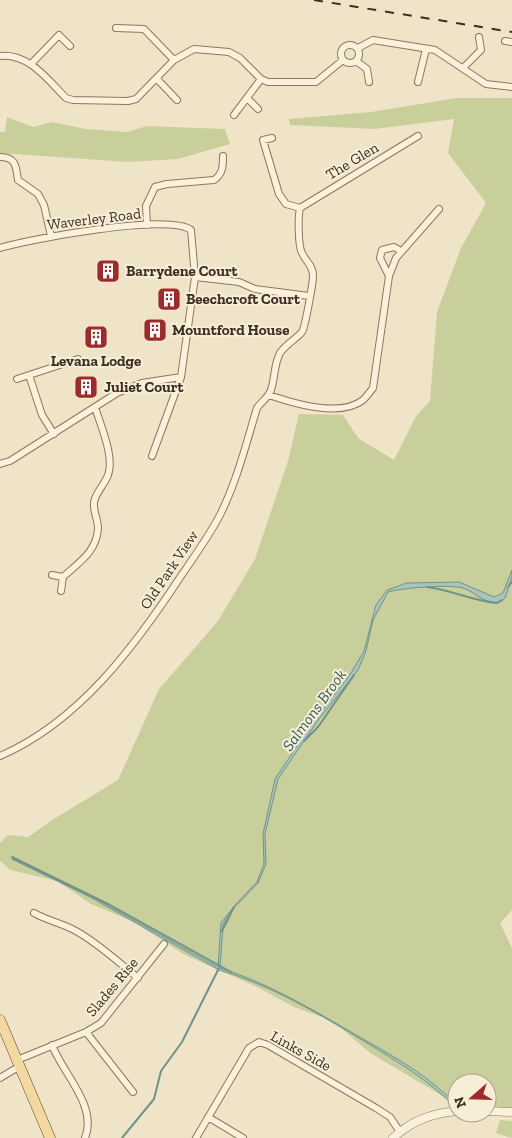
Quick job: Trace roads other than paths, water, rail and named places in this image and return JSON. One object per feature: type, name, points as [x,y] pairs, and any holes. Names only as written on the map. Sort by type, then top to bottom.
[{"type":"main road","points":[[0,1020],[50,1138]]},
{"type":"street","points":[[116,28],[144,29],[174,60]]},
{"type":"street","points":[[31,64],[59,35],[70,46]]},
{"type":"street","points":[[463,68],[481,50],[479,37]]},
{"type":"street","points":[[358,48],[373,40],[426,49],[444,55],[486,84],[512,86]]},
{"type":"street","points":[[505,40],[512,42]]},
{"type":"street","points":[[352,45],[358,48],[360,55],[356,61],[350,63],[343,60],[341,52],[345,46],[352,45]]},
{"type":"street","points":[[0,56],[15,57],[31,64],[66,98],[73,100],[128,101],[136,99],[174,60],[194,49],[230,52],[240,58],[261,79],[268,82],[310,84],[316,82],[343,60]]},
{"type":"street","points":[[418,82],[426,49]]},
{"type":"street","points":[[356,61],[367,69],[369,82]]},
{"type":"street","points":[[157,79],[177,100]]},
{"type":"street","points":[[234,115],[261,79]]},
{"type":"street","points":[[247,98],[258,110]]},
{"type":"street","name":"The Glen","points":[[300,208],[418,136]]},
{"type":"street","points":[[255,142],[272,138]]},
{"type":"street","points":[[152,456],[181,377],[195,277],[239,282],[255,289],[309,296],[313,277],[311,265],[301,253],[299,243],[300,208],[286,204],[278,194],[263,140]]},
{"type":"street","points":[[148,225],[146,206],[155,187],[167,184],[214,180],[220,176],[223,156]]},
{"type":"street","points":[[0,157],[11,157],[15,161],[18,180],[38,194],[44,205],[50,236]]},
{"type":"street","points":[[268,395],[301,406],[318,408],[338,407],[362,400],[373,388],[389,276],[401,251],[439,209]]},
{"type":"street","name":"Waverley Road","points":[[0,248],[50,236],[86,230],[148,225],[186,226],[191,230],[195,277]]},
{"type":"street","points":[[389,276],[380,258],[382,250],[386,247],[394,247],[401,251]]},
{"type":"street","name":"Old Park View","points":[[0,756],[36,736],[89,693],[144,629],[194,557],[219,516],[235,480],[257,408],[268,395],[279,355],[286,345],[295,340],[304,330],[309,296]]},
{"type":"street","points":[[17,379],[78,359]]},
{"type":"street","points":[[29,375],[42,414],[54,434]]},
{"type":"street","points":[[0,464],[10,461],[117,393],[142,383],[181,377]]},
{"type":"street","points":[[61,590],[63,577],[81,563],[97,537],[98,526],[94,510],[95,499],[109,474],[110,462],[95,407]]},
{"type":"street","points":[[52,574],[63,577]]},
{"type":"street","points":[[34,913],[51,922],[63,924],[78,932],[138,978]]},
{"type":"street","name":"Slades Rise","points":[[0,1078],[18,1063],[52,1045],[86,1032],[102,1023],[164,944]]},
{"type":"street","points":[[86,1032],[133,1092]]},
{"type":"street","name":"Links Side","points":[[196,1138],[249,1048],[259,1042],[268,1045],[376,1108],[390,1117],[400,1132]]},
{"type":"street","points":[[52,1045],[58,1062],[76,1085],[86,1110],[88,1127],[85,1138]]},
{"type":"street","points":[[497,1111],[512,1112]]},
{"type":"street","points":[[393,1138],[426,1117],[447,1113]]},
{"type":"street","points":[[208,1117],[243,1138]]},
{"type":"water","points":[[512,570],[512,577],[505,598],[495,603],[489,602],[463,588],[447,586],[388,592],[373,620],[366,651],[358,670],[319,719],[278,779],[265,834],[266,864],[258,883],[229,913],[223,925],[220,968],[278,992],[315,1011],[393,1056],[436,1086],[447,1096],[447,1100],[412,1072],[314,1012],[277,992],[219,970],[90,897],[12,859],[91,896],[218,967],[221,923],[236,904],[257,882],[264,864],[263,834],[275,779],[311,725],[351,673],[364,651],[376,605],[387,590],[407,583],[459,582],[494,597],[503,593]]},
{"type":"waterway","name":"Salmons Brook","points":[[508,587],[512,582]]},
{"type":"waterway","name":"Salmons Brook","points":[[427,587],[488,602],[497,603],[502,600]]},
{"type":"waterway","name":"Salmons Brook","points":[[304,741],[318,727],[354,675]]},
{"type":"waterway","points":[[12,857],[110,905],[231,972]]},
{"type":"waterway","name":"Salmons Brook","points":[[222,931],[234,907]]},
{"type":"waterway","name":"Salmons Brook","points":[[122,1138],[154,1099],[161,1071],[182,1042],[219,968]]},
{"type":"railway","points":[[314,0],[512,32]]},
{"type":"place","name":"Barrydene Court","points":[[108,271]]},
{"type":"place","name":"Beechcroft Court","points":[[169,299]]},
{"type":"place","name":"Mountford House","points":[[155,330]]},
{"type":"place","name":"Levana Lodge","points":[[96,337]]},
{"type":"place","name":"Juliet Court","points":[[86,387]]}]
